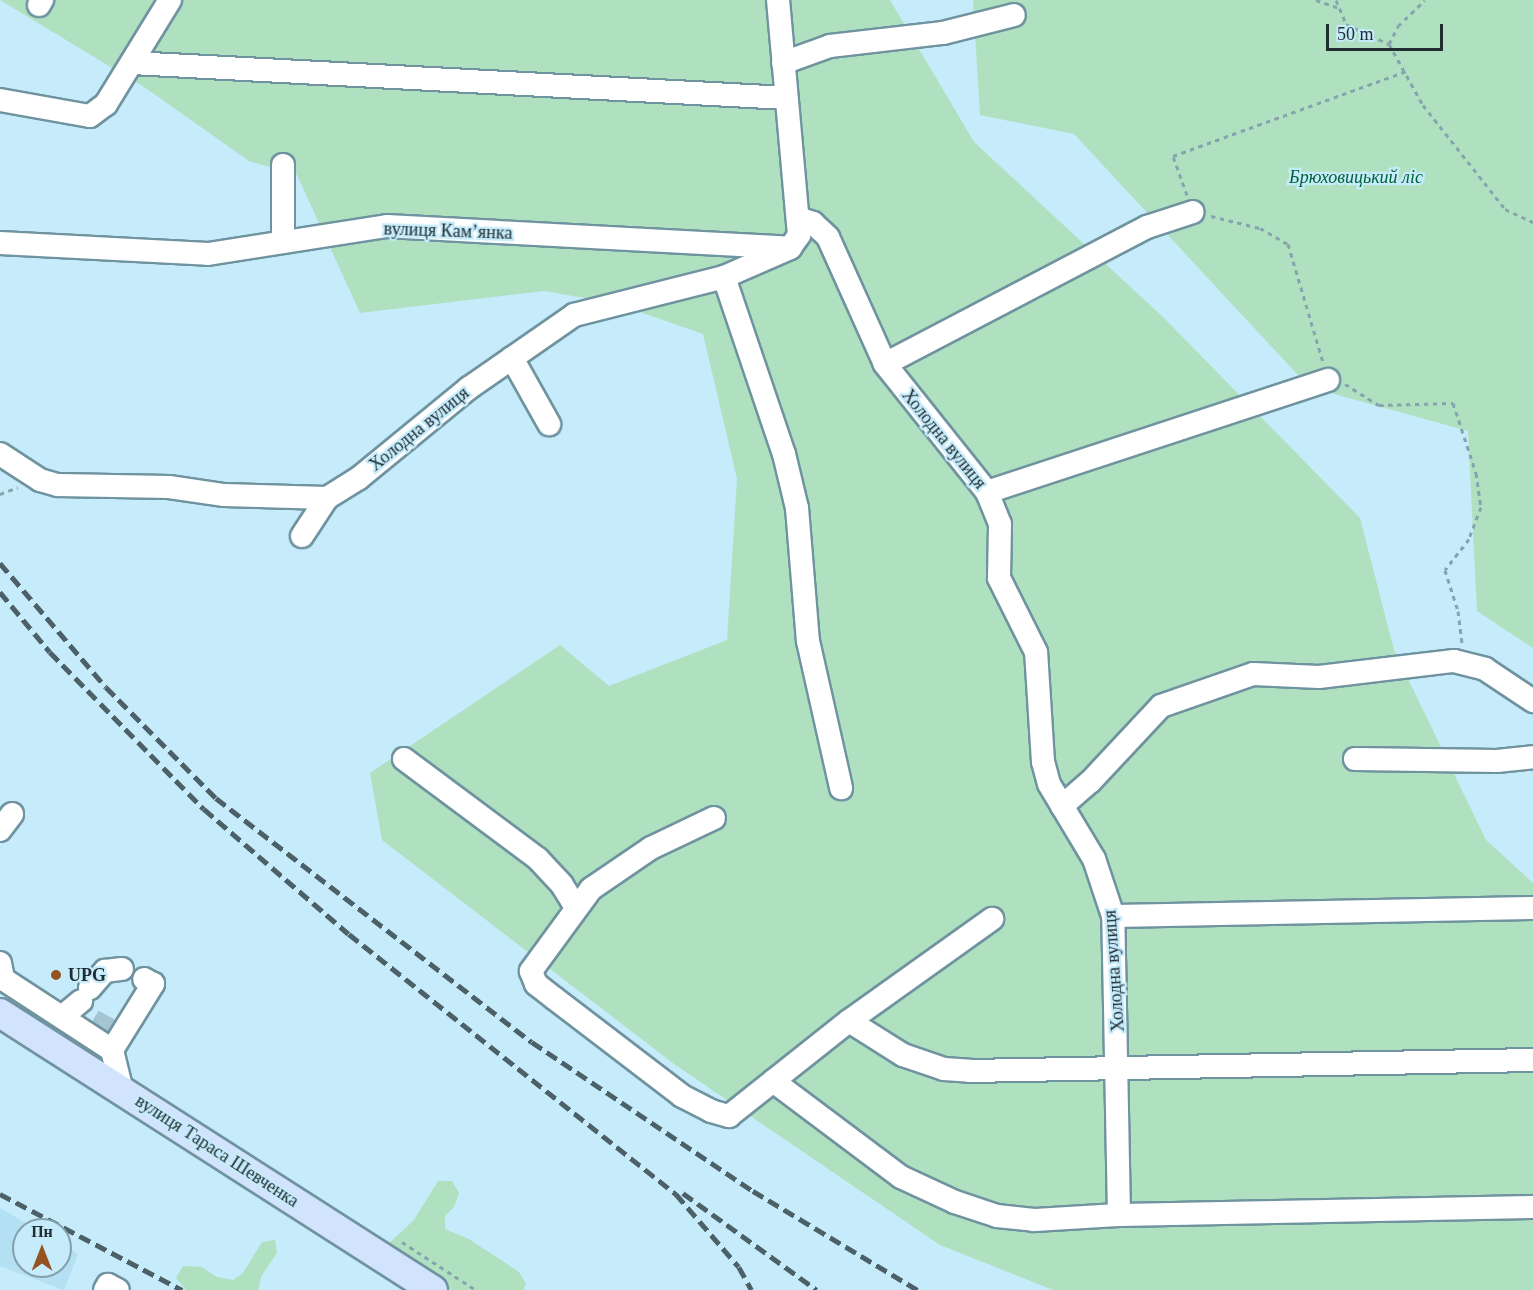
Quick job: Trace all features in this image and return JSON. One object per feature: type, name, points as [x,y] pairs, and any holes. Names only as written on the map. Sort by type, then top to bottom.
[{"type":"main road","name":"вулиця Тараса Шевченка","points":[[0,1013],[433,1290]]},
{"type":"street","points":[[0,100],[90,116],[106,104],[170,0]]},
{"type":"street","points":[[778,0],[799,235],[790,248]]},
{"type":"street","points":[[783,63],[830,46],[943,33],[1014,15]]},
{"type":"street","points":[[132,63],[786,98]]},
{"type":"street","points":[[283,165],[283,242]]},
{"type":"street","points":[[885,364],[1147,227],[1193,212]]},
{"type":"street","name":"Холодна вулиця","points":[[798,218],[813,223],[828,237],[885,364],[987,492],[1000,524],[999,578],[1036,652],[1043,762],[1062,807],[1094,859],[1113,916],[1119,1067],[1119,1215]]},
{"type":"street","name":"вулиця Камʼянка","points":[[0,243],[208,254],[387,226],[790,248]]},
{"type":"street","name":"Холодна вулиця","points":[[327,498],[359,478],[512,358],[574,315],[724,278],[790,248]]},
{"type":"street","points":[[724,278],[784,454],[797,508],[808,641],[841,788]]},
{"type":"street","points":[[512,358],[549,424]]},
{"type":"street","points":[[987,492],[1328,380]]},
{"type":"street","points":[[0,454],[40,480],[57,485],[169,487],[224,495],[327,498]]},
{"type":"street","points":[[302,536],[327,498]]},
{"type":"street","points":[[1062,807],[1090,782],[1151,714],[1207,687],[1266,672],[1319,677],[1434,661],[1462,662],[1485,669],[1533,701]]},
{"type":"street","points":[[1355,759],[1497,761],[1533,757]]},
{"type":"street","points":[[404,759],[538,859],[562,885],[575,906]]},
{"type":"street","points":[[714,818],[670,838],[618,868],[575,906],[533,964],[532,978],[536,984],[682,1096],[729,1116],[849,1021],[992,919]]},
{"type":"street","points":[[1113,916],[1533,908]]},
{"type":"street","points":[[0,963],[3,979],[77,1003],[109,1034],[122,1091]]},
{"type":"street","points":[[77,1003],[105,971],[122,969]]},
{"type":"street","points":[[109,1034],[153,984],[144,979]]},
{"type":"street","points":[[77,1003],[109,1034]]},
{"type":"street","points":[[849,1021],[903,1054],[944,1069],[988,1071],[1533,1060]]},
{"type":"street","points":[[773,1082],[901,1177],[955,1202],[997,1216],[1034,1220],[1119,1215],[1533,1207]]},
{"type":"street","points":[[105,1290],[108,1285],[118,1290]]},
{"type":"path","points":[[1316,0],[1339,8]]},
{"type":"path","points":[[1336,0],[1346,24],[1389,44],[1407,71],[1423,105],[1505,209],[1533,222]]},
{"type":"path","points":[[1389,44],[1398,26],[1425,0]]},
{"type":"path","points":[[1407,71],[1173,156],[1193,212],[1260,228],[1288,244],[1328,380],[1345,384],[1379,405],[1453,403],[1476,473],[1480,507],[1469,540],[1445,570],[1458,611],[1462,662]]},
{"type":"shaded area","points":[[0,1208],[17,1218],[12,1218],[12,1270],[0,1266]]},
{"type":"shaded area","points":[[72,1250],[78,1254],[72,1269]]},
{"type":"shaded area","points":[[32,1278],[69,1278],[64,1290]]},
{"type":"green space","points":[[0,0],[890,0],[974,142],[1164,318],[1360,518],[1394,650],[1486,840],[1533,883],[1533,1290],[1053,1290],[940,1245],[674,1064],[382,840],[370,773],[560,645],[609,686],[727,640],[737,479],[703,334],[614,303],[544,291],[360,313],[297,175],[249,161],[147,89]]},
{"type":"green space","name":"Брюховицький ліс","points":[[973,0],[1533,0],[1533,648],[1477,611],[1468,431],[1309,387],[1074,134],[980,115]]},
{"type":"green space","points":[[438,1181],[452,1181],[459,1193],[454,1207],[445,1216],[445,1229],[469,1239],[519,1272],[526,1284],[523,1290],[447,1290],[386,1246],[414,1220]]},
{"type":"green space","points":[[275,1240],[277,1253],[262,1275],[258,1290],[186,1290],[176,1278],[183,1266],[202,1267],[217,1277],[233,1280],[243,1273],[262,1242]]},
{"type":"tunnel","points":[[93,1020],[111,1030]]},
{"type":"railway","points":[[0,563],[106,687],[216,798],[532,1042],[753,1191],[918,1290]]},
{"type":"railway","points":[[0,592],[50,652],[204,809],[349,934],[676,1194],[739,1267],[752,1290]]},
{"type":"railway","points":[[683,1193],[817,1290]]},
{"type":"railway","points":[[0,1194],[182,1290]]},
{"type":"place","name":"UPG","points":[[56,975]]}]
